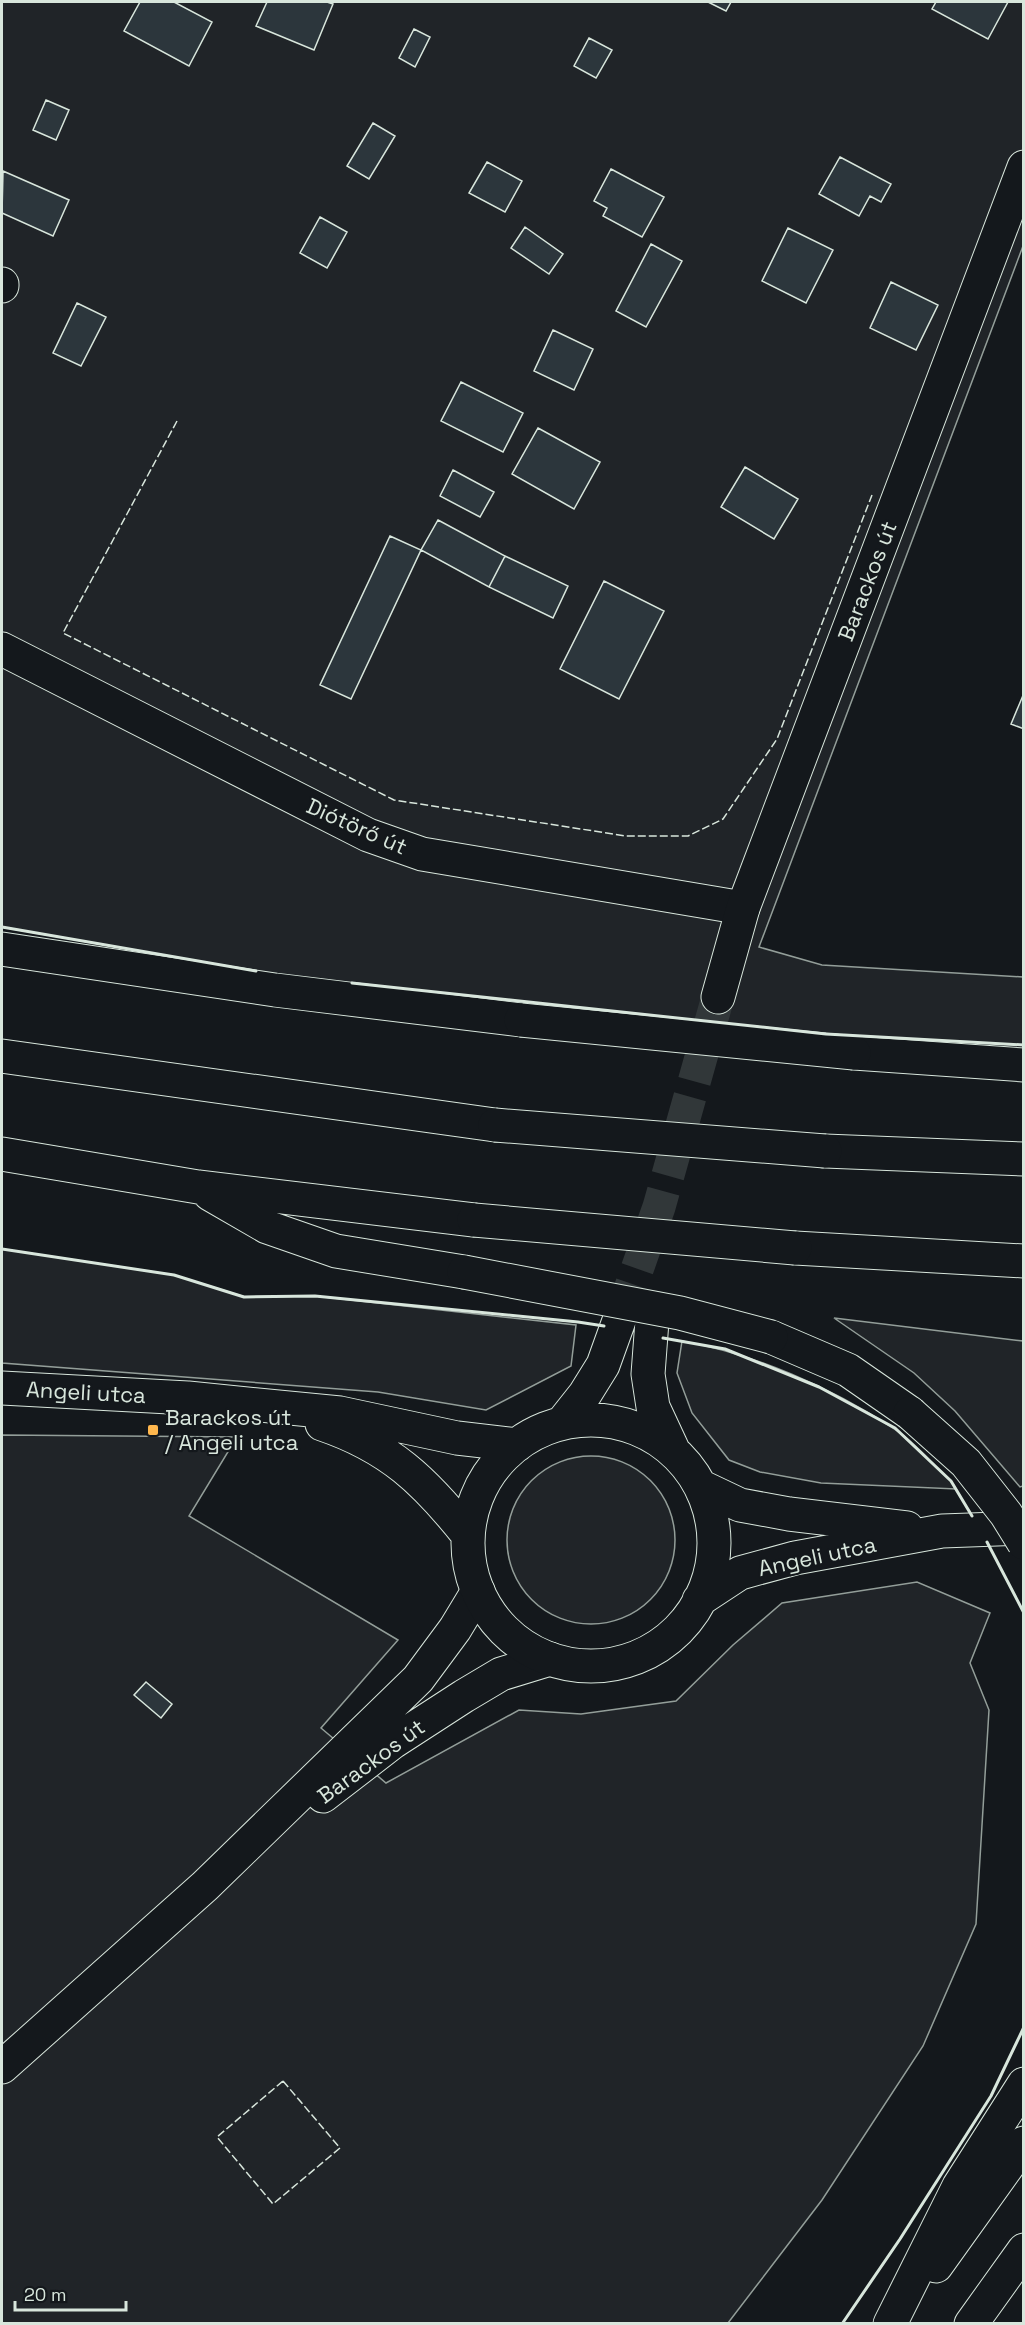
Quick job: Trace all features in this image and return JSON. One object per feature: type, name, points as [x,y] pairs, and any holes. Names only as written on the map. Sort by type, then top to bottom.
[{"type":"main road","name":"Barackos út","points":[[718,997],[743,908],[1023,167]]},
{"type":"main road","name":"Diótörő út","points":[[2,649],[368,836],[422,854],[743,908]]},
{"type":"main road","points":[[2,949],[275,990],[521,1020],[854,1053],[1023,1065]]},
{"type":"main road","points":[[2,1056],[495,1125],[825,1151],[1023,1159]]},
{"type":"main road","points":[[2,1154],[198,1187],[474,1220],[795,1248],[1023,1261]]},
{"type":"main road","points":[[198,1187],[267,1227],[336,1251],[680,1312],[771,1337],[848,1370],[910,1413],[966,1463],[1006,1514],[1023,1543]]},
{"type":"main road","points":[[562,1423],[585,1394],[637,1318],[653,1407],[673,1450],[700,1486],[709,1506],[714,1551],[712,1571],[699,1600],[683,1624],[661,1644],[635,1657],[607,1665],[578,1665],[550,1659],[527,1648],[507,1633],[490,1614],[478,1591],[469,1564],[468,1535],[477,1496],[494,1465],[517,1445],[539,1432],[562,1423],[586,1418],[627,1425],[654,1436],[673,1450]]},
{"type":"main road","name":"Angeli utca","points":[[2,1388],[188,1398],[278,1409],[340,1413],[457,1438],[517,1445]]},
{"type":"main road","name":"Angeli utca","points":[[278,1409],[331,1427],[380,1449],[427,1485],[468,1535]]},
{"type":"main road","name":"Angeli utca","points":[[700,1486],[740,1505],[789,1514],[942,1531]]},
{"type":"main road","name":"Angeli utca","points":[[699,1600],[740,1573],[795,1558],[942,1531],[1023,1528]]},
{"type":"main road","name":"Barackos út","points":[[2,2067],[205,1886],[418,1678],[455,1629],[478,1591]]},
{"type":"main road","name":"Barackos út","points":[[205,1886],[393,1742],[437,1713],[501,1674],[550,1659]]},
{"type":"main road","points":[[890,2324],[959,2187],[1023,2084]]},
{"type":"main road","points":[[896,2324],[1023,2143]]},
{"type":"main road","points":[[971,2324],[1023,2250]]},
{"type":"shaded area","points":[[2,2],[1023,2],[1023,246],[759,947],[822,965],[1023,977],[1023,1045],[826,1034],[284,976],[2,927]]},
{"type":"shaded area","points":[[2,1249],[174,1275],[245,1297],[315,1296],[576,1325],[571,1366],[486,1410],[378,1392],[2,1363]]},
{"type":"shaded area","points":[[834,1318],[1023,1341],[1023,1486],[1020,1487],[955,1411],[914,1373]]},
{"type":"shaded area","points":[[682,1341],[764,1363],[844,1399],[901,1433],[951,1481],[956,1489],[821,1483],[760,1472],[729,1460],[692,1413],[677,1373]]},
{"type":"shaded area","points":[[2,1435],[237,1437],[189,1516],[398,1640],[321,1728],[386,1783],[519,1710],[581,1714],[676,1701],[733,1645],[782,1603],[917,1582],[990,1613],[970,1663],[989,1710],[976,1924],[923,2046],[822,2200],[728,2323],[2,2323]]},
{"type":"shaded area","points":[[591,1456],[623,1462],[638,1470],[650,1481],[661,1493],[669,1508],[675,1540],[669,1572],[661,1587],[650,1599],[638,1610],[623,1618],[591,1624],[559,1618],[544,1610],[532,1599],[521,1587],[513,1572],[507,1540],[513,1508],[521,1493],[532,1481],[544,1470],[559,1462]]},
{"type":"building","points":[[140,2],[174,2],[212,22],[189,66],[124,31]]},
{"type":"building","points":[[267,2],[327,2],[333,4],[314,50],[256,26]]},
{"type":"building","points":[[708,2],[731,2],[726,11]]},
{"type":"building","points":[[936,2],[1008,2],[988,39],[932,9]]},
{"type":"building","points":[[414,29],[430,37],[415,67],[399,58]]},
{"type":"building","points":[[589,38],[612,50],[596,78],[574,66]]},
{"type":"building","points":[[46,100],[69,110],[56,140],[33,130]]},
{"type":"building","points":[[373,123],[395,136],[369,179],[347,166]]},
{"type":"building","points":[[840,157],[891,184],[881,202],[870,196],[859,216],[819,194]]},
{"type":"building","points":[[487,162],[522,181],[505,212],[469,193]]},
{"type":"building","points":[[611,169],[664,197],[642,237],[603,216],[607,208],[594,201]]},
{"type":"building","points":[[3,171],[69,200],[53,236],[2,213]]},
{"type":"building","points":[[320,217],[347,232],[327,268],[300,253]]},
{"type":"building","points":[[525,227],[563,254],[549,274],[511,248]]},
{"type":"building","points":[[788,228],[833,250],[806,303],[762,281]]},
{"type":"building","points":[[651,244],[682,261],[646,327],[616,311]]},
{"type":"building","points":[[891,282],[938,305],[916,350],[870,328]]},
{"type":"building","points":[[77,303],[106,317],[81,366],[53,353]]},
{"type":"building","points":[[553,330],[593,349],[574,390],[534,371]]},
{"type":"building","points":[[461,382],[523,413],[503,452],[441,421]]},
{"type":"building","points":[[538,428],[600,462],[574,509],[512,474]]},
{"type":"building","points":[[745,467],[798,499],[774,539],[721,507]]},
{"type":"building","points":[[453,470],[494,492],[480,517],[440,496]]},
{"type":"building","points":[[438,520],[505,556],[489,587],[421,550]]},
{"type":"building","points":[[390,536],[421,550],[351,699],[320,685]]},
{"type":"building","points":[[505,556],[568,586],[553,618],[489,587]]},
{"type":"building","points":[[604,581],[664,611],[619,699],[560,669]]},
{"type":"building","points":[[1024,693],[1024,729],[1011,724]]},
{"type":"building","points":[[146,1682],[172,1704],[161,1718],[134,1695]]},
{"type":"tunnel","points":[[621,1315],[659,1207],[718,997]]},
{"type":"fence","points":[[177,421],[63,633],[394,800],[626,836],[688,836],[723,819],[777,739],[872,495]]},
{"type":"fence","points":[[283,2081],[340,2148],[273,2204],[217,2137],[283,2081]]},
{"type":"wall","points":[[2,927],[256,971]]},
{"type":"wall","points":[[352,983],[826,1034],[1024,1045]]},
{"type":"wall","points":[[2,1249],[174,1275],[244,1297],[315,1296],[604,1326]]},
{"type":"wall","points":[[663,1338],[725,1349],[819,1387],[895,1428],[951,1481],[972,1516]]},
{"type":"wall","points":[[987,1542],[1024,1613]]},
{"type":"wall","points":[[842,2324],[900,2239],[991,2096],[1024,2027]]},
{"type":"place","name":"Barackos út / Angeli utca","points":[[153,1430]]}]
